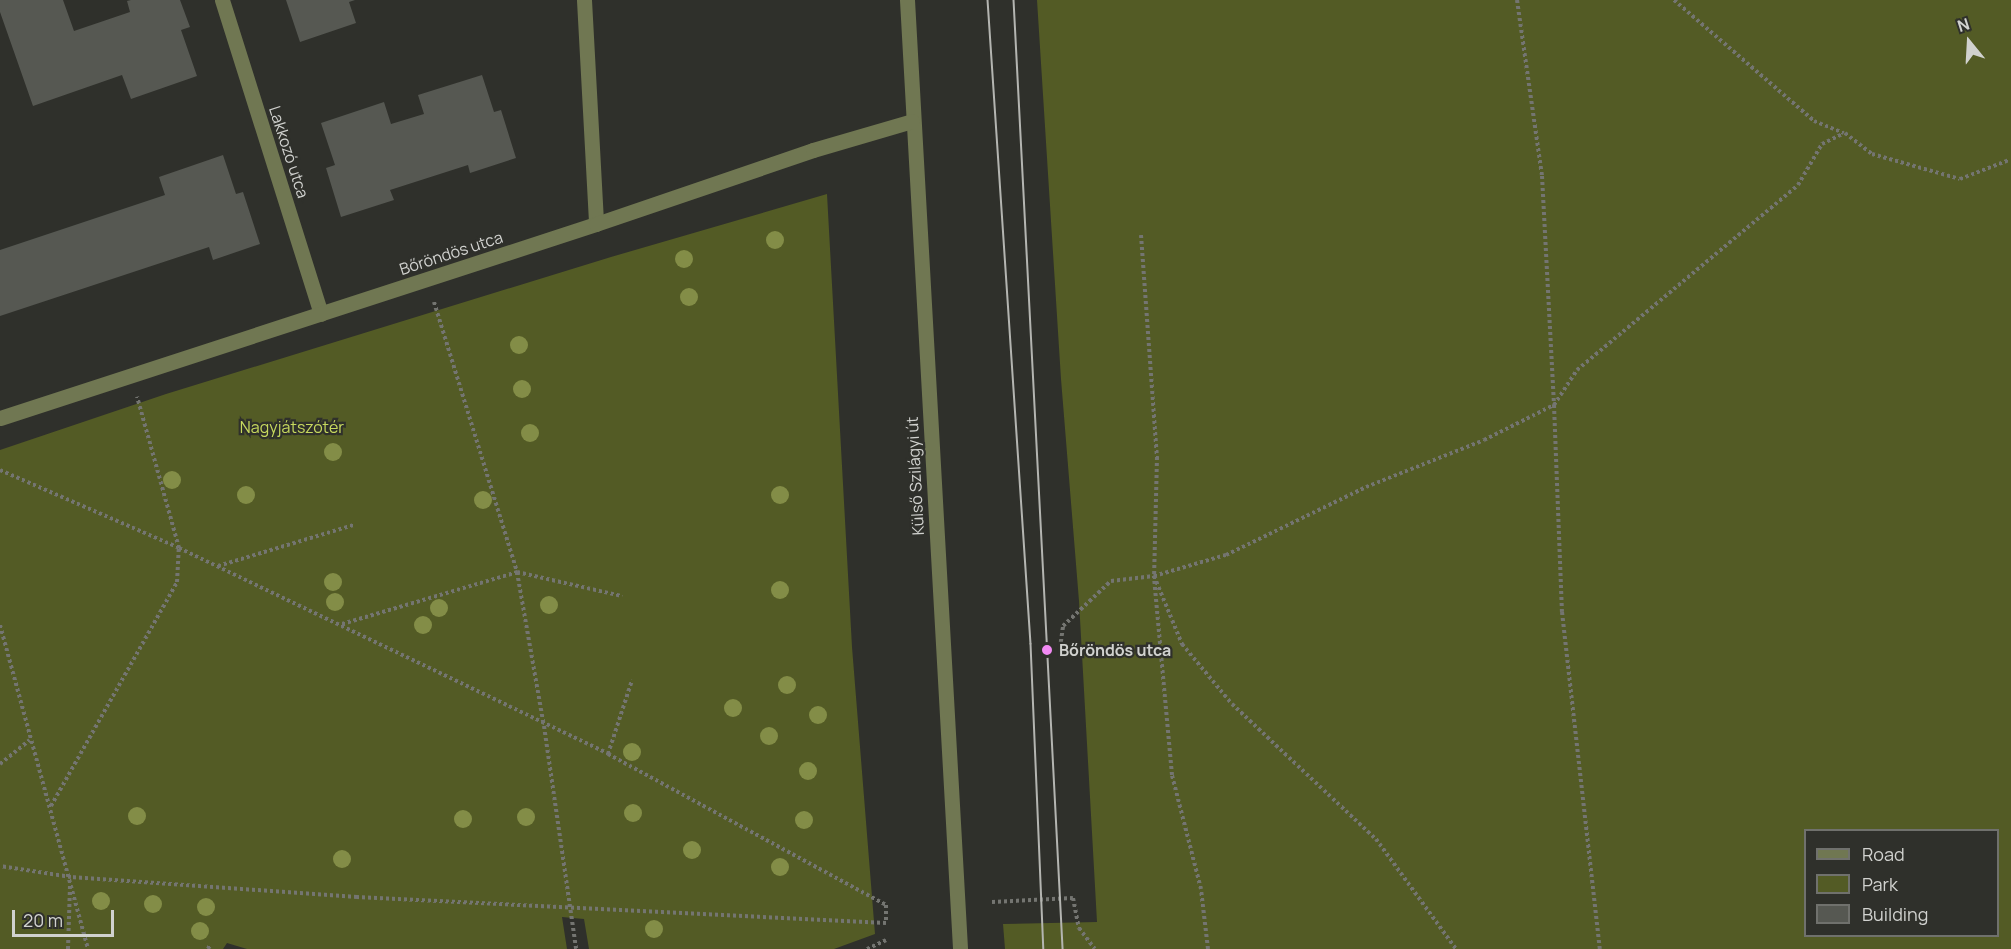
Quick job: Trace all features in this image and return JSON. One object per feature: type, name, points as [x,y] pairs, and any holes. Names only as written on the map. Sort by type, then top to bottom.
[{"type":"street","name":"Lakkozó utca","points":[[222,0],[321,314]]},
{"type":"street","points":[[584,0],[596,224]]},
{"type":"street","name":"Külső Szilágyi út","points":[[907,0],[960,949]]},
{"type":"street","name":"Bőröndös utca","points":[[0,418],[596,224],[813,150],[912,120]]},
{"type":"path","points":[[1517,0],[1542,176],[1562,612],[1600,949]]},
{"type":"path","points":[[1674,0],[1814,121],[1845,133],[1872,154],[1960,179],[2009,160]]},
{"type":"path","points":[[1060,648],[1063,626],[1112,580],[1154,576],[1226,555],[1366,487],[1484,440],[1554,405],[1577,370],[1798,185],[1822,144],[1845,133]]},
{"type":"path","points":[[1141,235],[1157,457],[1154,576],[1172,775],[1201,889],[1208,949]]},
{"type":"path","points":[[433,299],[518,572],[544,726],[576,949]]},
{"type":"path","points":[[51,806],[177,582],[179,548],[131,377]]},
{"type":"path","points":[[0,470],[179,548],[342,624],[544,726],[608,754],[886,905],[886,923],[570,909],[71,877],[0,866]]},
{"type":"path","points":[[217,567],[354,525]]},
{"type":"path","points":[[342,624],[518,572],[622,596]]},
{"type":"path","points":[[1154,576],[1182,644],[1232,704],[1376,839],[1456,949]]},
{"type":"path","points":[[0,625],[71,877],[88,949]]},
{"type":"path","points":[[608,754],[632,680]]},
{"type":"path","points":[[0,764],[31,740]]},
{"type":"path","points":[[68,949],[71,877]]},
{"type":"path","points":[[992,903],[1073,898],[1079,928],[1095,949]]},
{"type":"path","points":[[867,949],[886,940]]},
{"type":"green space","points":[[1037,0],[2011,0],[2011,949],[1005,949],[1003,924],[1097,922],[1079,601],[1061,379]]},
{"type":"green space","name":"Nagyjátszótér","points":[[827,194],[852,647],[875,934],[834,949],[589,949],[584,919],[562,917],[567,949],[247,949],[227,943],[223,949],[0,949],[0,450],[166,394],[611,257]]},
{"type":"building","points":[[0,0],[63,0],[74,31],[130,12],[127,1],[180,0],[190,27],[181,30],[197,76],[131,99],[122,75],[33,106],[0,12]]},
{"type":"building","points":[[286,0],[355,0],[349,2],[356,23],[300,42]]},
{"type":"building","points":[[482,75],[494,112],[501,110],[516,158],[470,173],[468,165],[390,190],[394,200],[341,217],[326,168],[335,165],[321,123],[384,102],[391,124],[424,114],[418,95]]},
{"type":"building","points":[[223,155],[236,194],[243,192],[260,244],[213,260],[209,247],[0,316],[0,250],[165,195],[159,177]]},
{"type":"tram line","points":[[988,0],[1031,644],[1044,949]]},
{"type":"tram line","points":[[1014,0],[1063,949]]},
{"type":"place","name":"Bőröndös utca","points":[[1047,650]]}]
